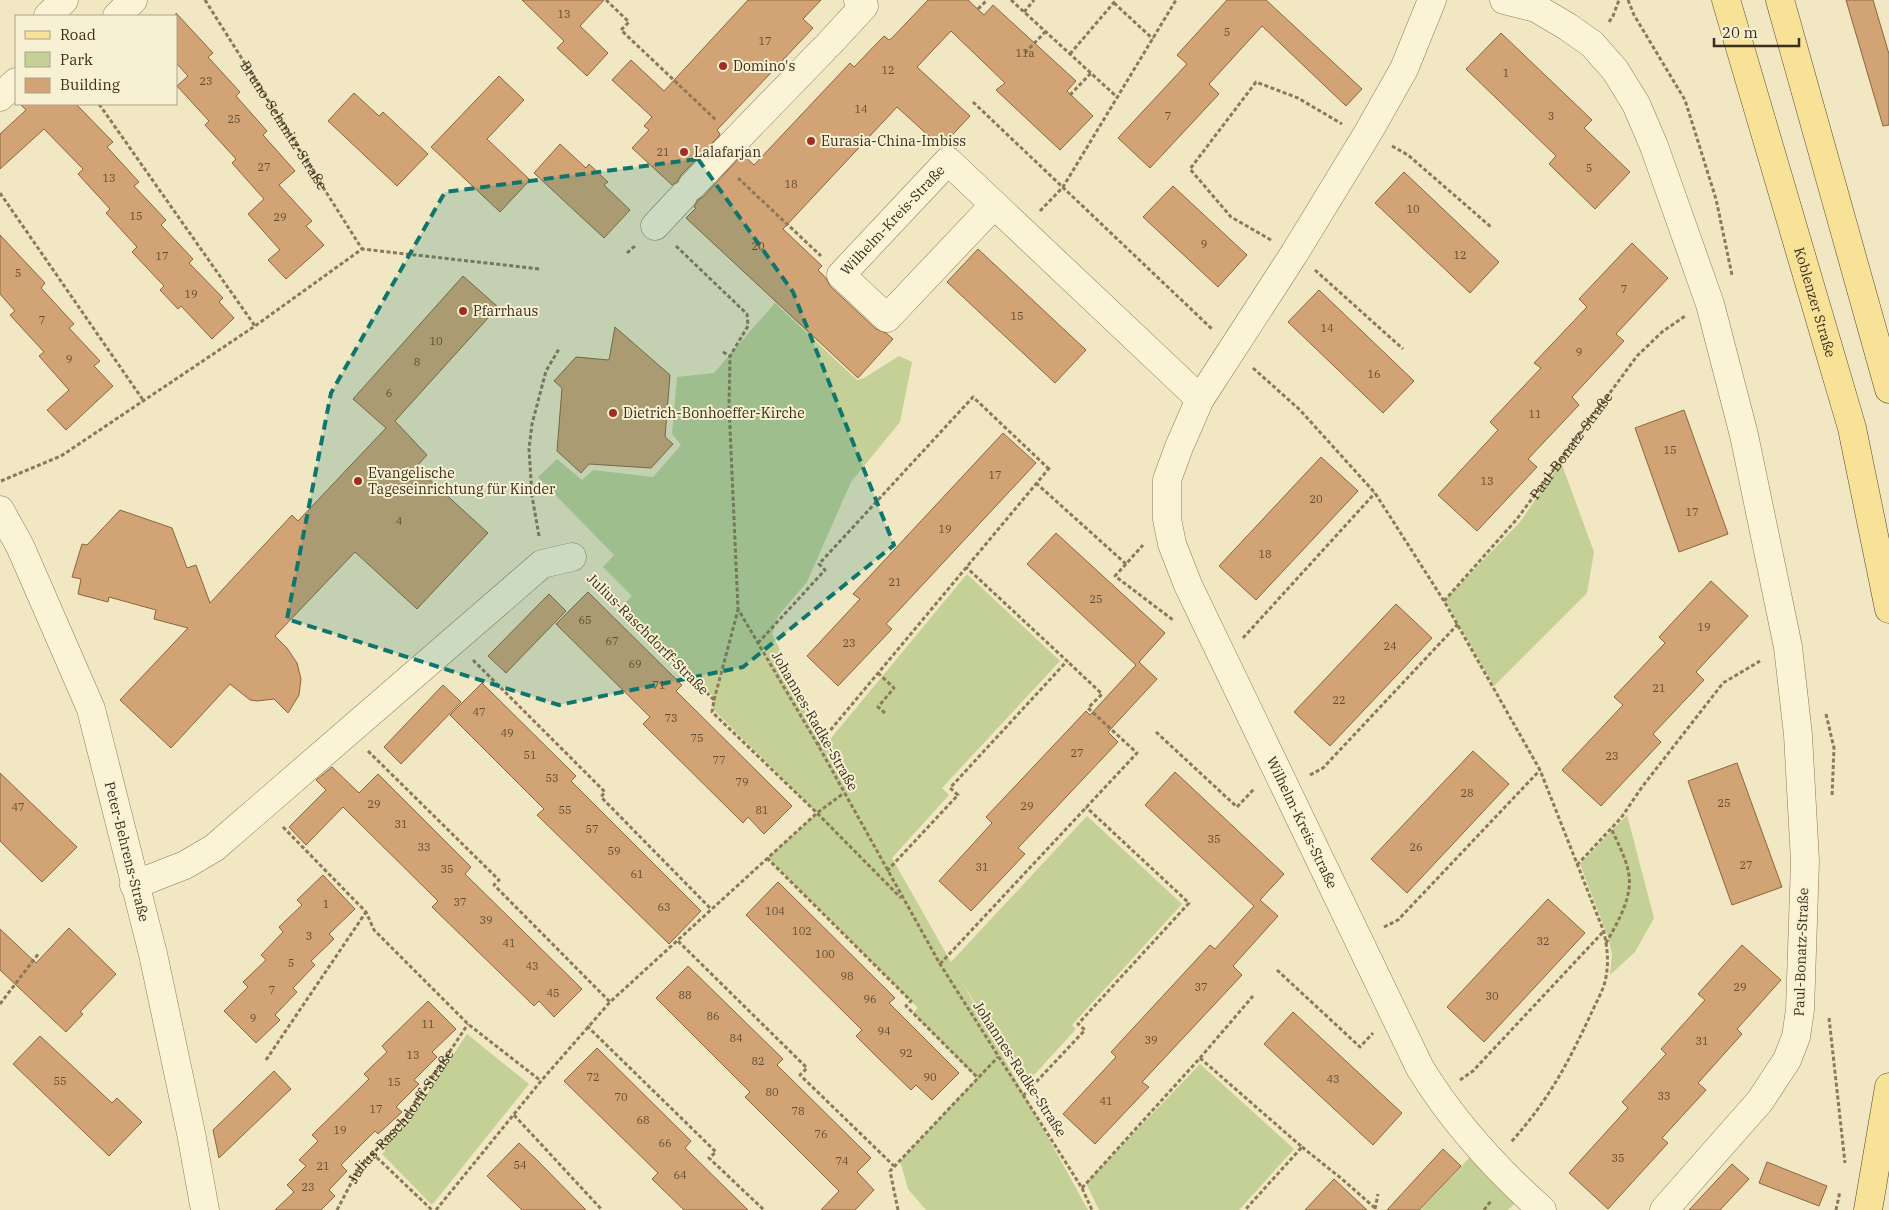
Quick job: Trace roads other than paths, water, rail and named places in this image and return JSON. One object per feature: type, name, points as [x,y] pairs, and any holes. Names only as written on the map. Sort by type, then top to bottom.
[{"type":"main road","name":"Koblenzer Straße","points":[[1726,0],[1852,428],[1889,609]]},
{"type":"main road","points":[[1780,0],[1889,389]]},
{"type":"main road","points":[[1868,1210],[1889,1087]]},
{"type":"street","points":[[49,15],[64,0]]},
{"type":"street","points":[[118,15],[133,0]]},
{"type":"street","points":[[655,226],[864,6],[858,0]]},
{"type":"street","name":"Wilhelm-Kreis-Straße","points":[[1432,0],[1404,69],[1294,254],[1200,400],[1167,480],[1167,519],[1172,544],[1188,585],[1420,1068],[1451,1116],[1509,1181],[1542,1210]]},
{"type":"street","name":"Paul-Bonatz-Straße","points":[[1504,0],[1536,8],[1592,44],[1615,70],[1636,104],[1654,146],[1710,304],[1744,435],[1788,648],[1798,735],[1805,861],[1800,1010],[1796,1037],[1787,1060],[1760,1101],[1664,1210]]},
{"type":"street","points":[[0,97],[15,83]]},
{"type":"street","name":"Wilhelm-Kreis-Straße","points":[[994,205],[887,318],[841,275],[948,162],[1022,231],[1200,400]]},
{"type":"street","name":"Peter-Behrens-Straße","points":[[0,510],[20,546],[91,709],[155,963],[191,1133],[205,1210]]},
{"type":"street","points":[[134,885],[185,865],[214,848],[542,564],[572,557]]},
{"type":"place","name":"Domino's","points":[[723,66]]},
{"type":"place","name":"Eurasia-China-Imbiss","points":[[811,141]]},
{"type":"place","name":"Lalafarjan","points":[[684,152]]},
{"type":"place","name":"Pfarrhaus","points":[[463,311]]},
{"type":"place","name":"Dietrich-Bonhoeffer-Kirche","points":[[613,413]]},
{"type":"place","name":"Evangelische Tageseinrichtung für Kinder","points":[[358,481]]}]
